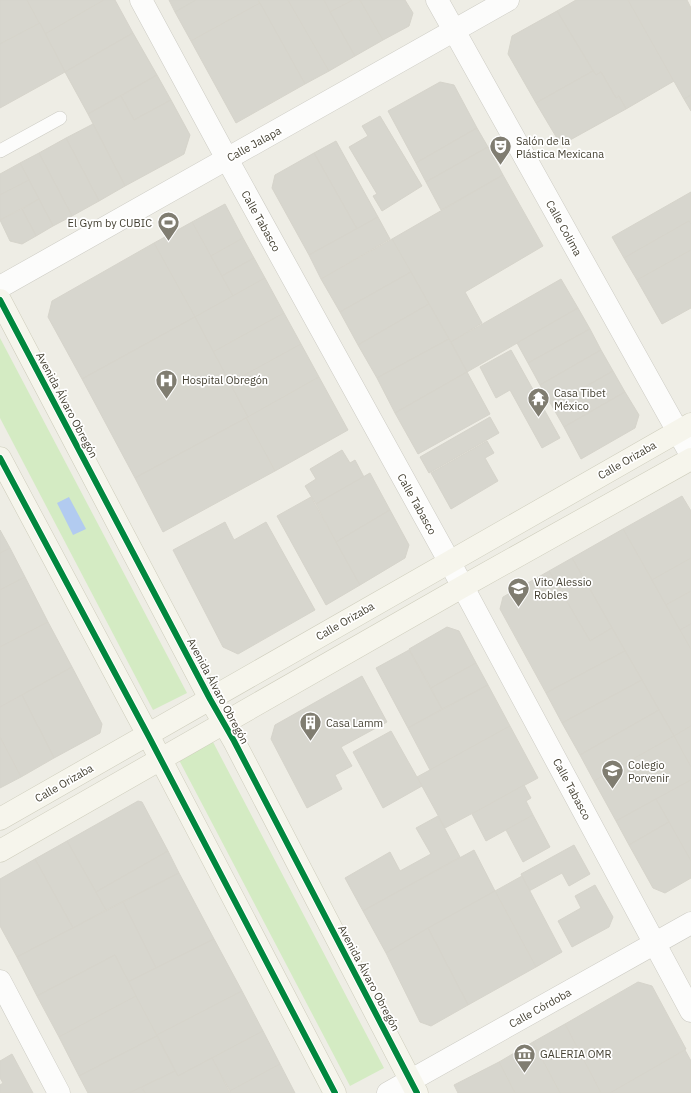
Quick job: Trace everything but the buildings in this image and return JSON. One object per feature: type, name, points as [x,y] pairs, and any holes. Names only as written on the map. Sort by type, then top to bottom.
[{"type":"main road","name":"Avenida Álvaro Obregón","points":[[0,300],[224,723],[414,1087]]},
{"type":"main road","name":"Calle Orizaba","points":[[0,819],[684,427]]},
{"type":"main road","points":[[0,458],[148,735],[335,1093]]},
{"type":"main road","points":[[0,851],[462,587],[691,459]]},
{"type":"street","name":"Calle Tabasco","points":[[141,0],[449,561],[691,1010]]},
{"type":"street","name":"Calle Colima","points":[[437,0],[684,427],[691,455]]},
{"type":"street","name":"Calle Jalapa","points":[[0,287],[508,0]]},
{"type":"street","name":"Calle Córdoba","points":[[388,1093],[414,1087],[691,923]]},
{"type":"street","points":[[0,981],[58,1093]]},
{"type":"lane","points":[[0,151],[60,118]]},
{"type":"green space","points":[[0,338],[187,693],[153,710],[0,418]]},
{"type":"green space","points":[[213,742],[384,1068],[350,1086],[179,760]]},
{"type":"water","points":[[69,497],[86,529],[73,535],[57,503]]},
{"type":"cycle path","points":[[0,300],[210,699],[234,741],[417,1093]]},
{"type":"cycle path","points":[[0,458],[148,735],[335,1093]]},
{"type":"place","name":"Salón de la Plástica Mexicana","points":[[501,166]]},
{"type":"place","name":"El Gym by CUBIC","points":[[168,242]]},
{"type":"place","name":"Hospital Obregón","points":[[166,400]]},
{"type":"place","name":"Casa Tibet México","points":[[538,418]]},
{"type":"place","name":"Vito Alessio Robles","points":[[518,608]]},
{"type":"place","name":"Casa Lamm","points":[[311,742]]},
{"type":"place","name":"Colegio Porvenir","points":[[613,790]]},
{"type":"place","name":"GALERIA OMR","points":[[524,1074]]}]
